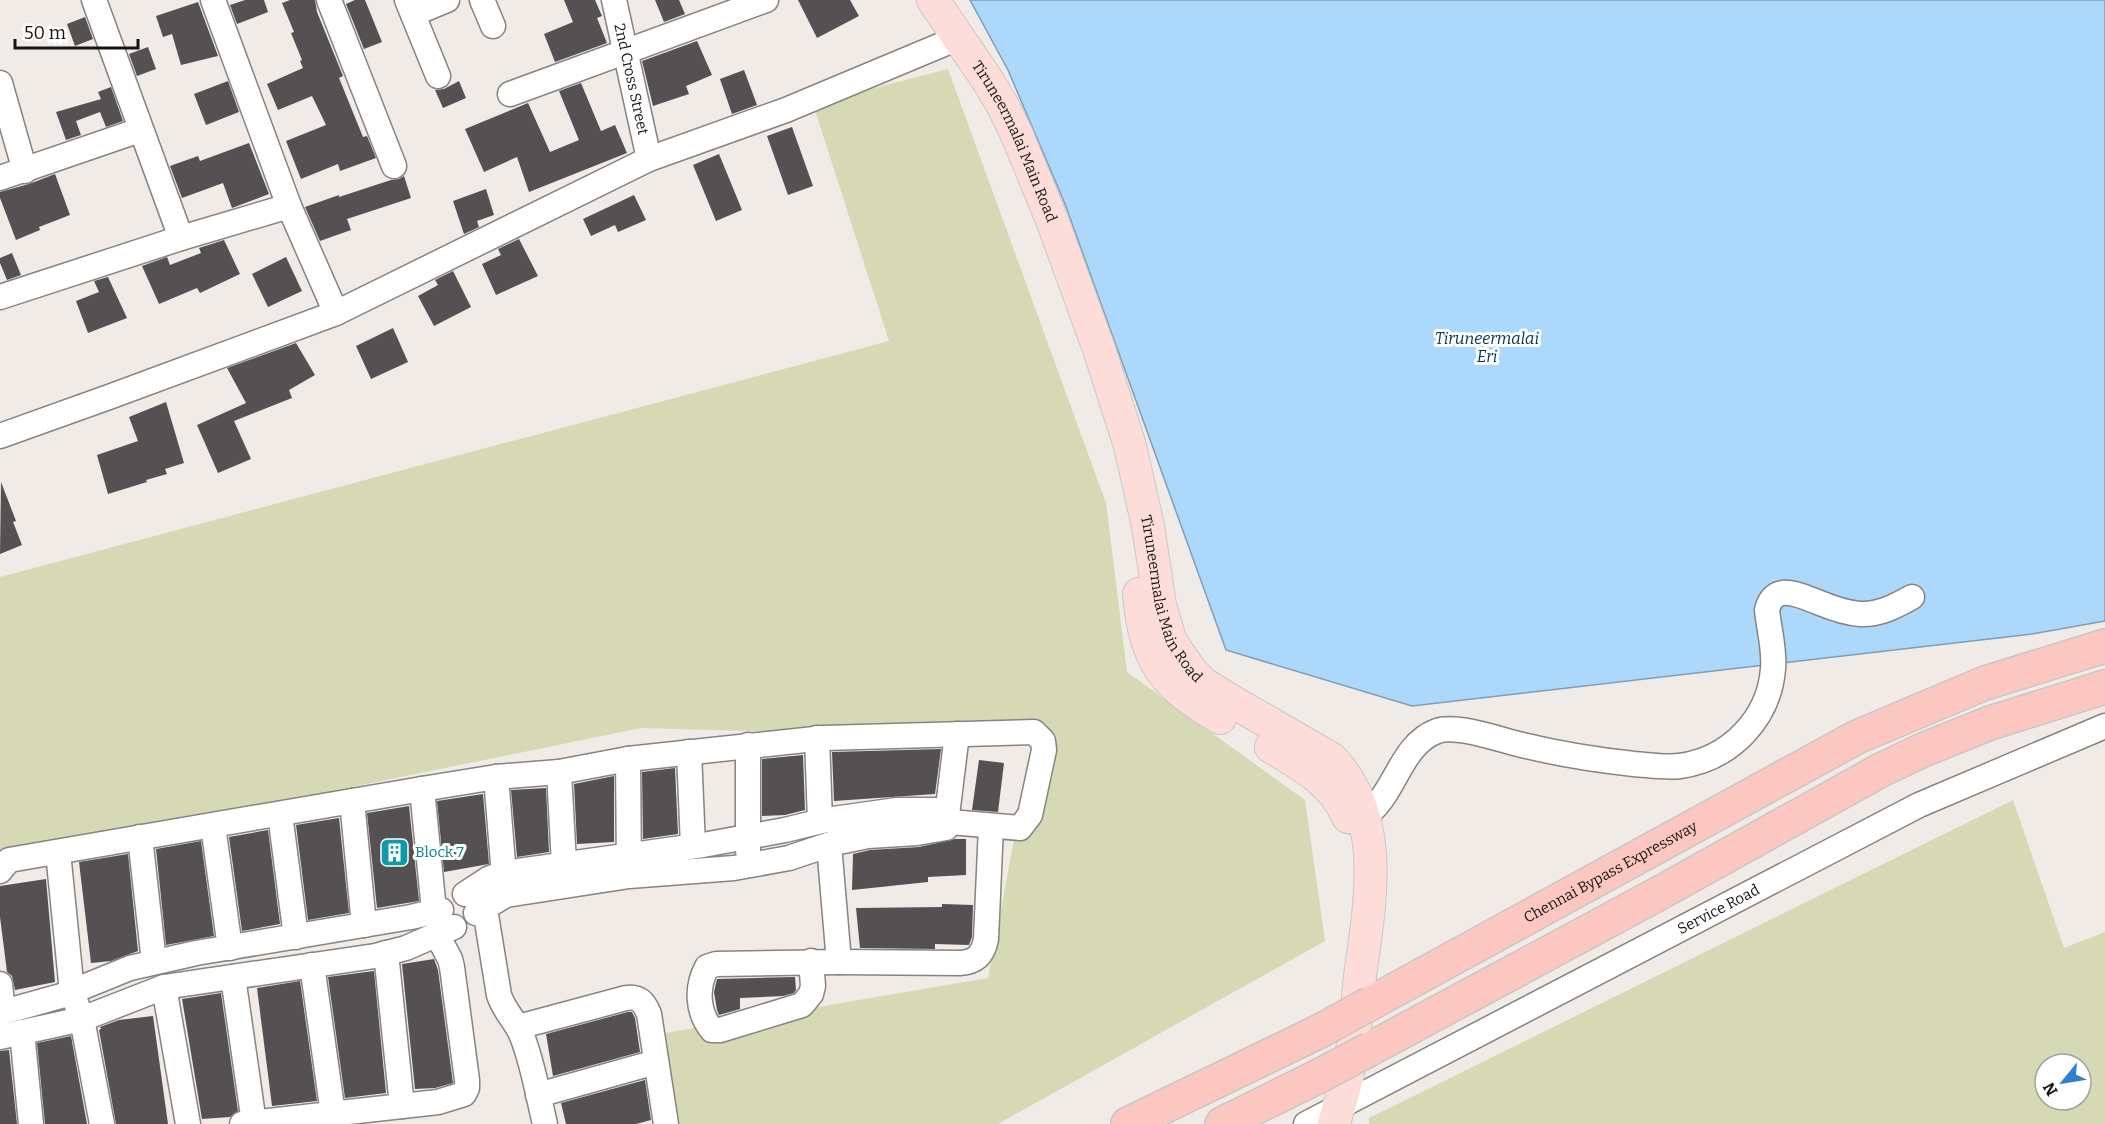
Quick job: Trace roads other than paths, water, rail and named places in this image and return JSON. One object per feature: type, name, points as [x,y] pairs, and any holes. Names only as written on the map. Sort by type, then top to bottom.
[{"type":"highway","name":"Chennai Bypass Expressway","points":[[1128,1124],[1320,1031],[1857,737],[1985,683],[2105,646]]},
{"type":"highway","points":[[1222,1124],[1319,1076],[1656,895],[1881,770],[1990,723],[2105,687]]},
{"type":"main road","name":"Tiruneermalai Main Road","points":[[933,0],[958,38],[980,80],[1009,150],[1093,389],[1128,511],[1136,556],[1143,623],[1156,664],[1171,684],[1193,702],[1317,776],[1357,819],[1356,845],[1359,878],[1339,1040],[1336,1115]]},
{"type":"street","points":[[94,0],[181,238]]},
{"type":"street","points":[[213,0],[289,206],[336,313]]},
{"type":"street","points":[[329,0],[394,166]]},
{"type":"street","points":[[438,76],[410,7],[447,0]]},
{"type":"street","points":[[482,0],[493,26]]},
{"type":"street","name":"2nd Cross Street","points":[[614,0],[649,159]]},
{"type":"street","points":[[510,94],[766,0]]},
{"type":"street","points":[[0,436],[110,398],[336,313],[649,159],[786,110],[958,38]]},
{"type":"street","points":[[0,83],[25,171]]},
{"type":"street","points":[[0,178],[140,130]]},
{"type":"street","points":[[0,297],[181,238],[289,206]]},
{"type":"street","points":[[1357,819],[1374,808],[1414,747],[1437,731],[1459,730],[1586,759],[1679,766],[1706,758],[1732,745],[1748,731],[1760,715],[1770,690],[1773,668],[1773,650],[1767,610],[1774,596],[1782,593],[1802,595],[1819,603],[1860,614],[1884,611],[1912,597]]},
{"type":"street","name":"Service Road","points":[[1306,1124],[1336,1115],[1919,804],[2105,726]]},
{"type":"street","points":[[0,871],[9,860],[422,789],[496,777],[559,772],[628,759],[817,738],[1034,732],[1043,741],[1044,750],[1030,815],[1020,828],[949,819],[941,810],[897,810],[820,821],[785,830],[693,846],[630,865],[505,884]]},
{"type":"street","points":[[0,984],[1,1012],[72,992],[130,968],[219,949],[411,917],[465,926],[470,923],[475,905],[505,884],[564,864],[748,865],[789,858],[868,836],[917,833],[946,828],[949,819],[957,734]]},
{"type":"street","points":[[817,738],[820,821]]},
{"type":"street","points":[[748,745],[748,865]]},
{"type":"street","points":[[689,752],[693,846]]},
{"type":"street","points":[[628,759],[630,865]]},
{"type":"street","points":[[559,772],[564,864]]},
{"type":"street","points":[[496,777],[505,884]]},
{"type":"street","points":[[213,826],[222,978],[248,1123],[456,1098],[464,1094],[467,1088],[450,959],[441,921],[422,789]]},
{"type":"street","points":[[352,801],[364,925]]},
{"type":"street","points":[[280,814],[296,937]]},
{"type":"street","points":[[811,961],[813,986],[811,994],[802,1005],[720,1030],[712,1030],[705,1022],[701,1014],[700,984],[708,967],[716,964],[811,961],[960,963],[970,962],[978,957],[984,950],[986,939],[992,826]]},
{"type":"street","points":[[140,837],[154,962]]},
{"type":"street","points":[[829,845],[839,962]]},
{"type":"street","points":[[58,852],[72,992],[82,1018],[102,1124]]},
{"type":"street","points":[[31,1124],[11,1034],[82,1018],[164,987],[312,965],[406,948],[441,921],[444,899],[454,893],[475,905],[503,1007],[512,1016],[523,1039],[545,1124]]},
{"type":"street","points":[[386,953],[402,1106]]},
{"type":"street","points":[[312,965],[333,1114]]},
{"type":"street","points":[[164,987],[188,1124]]},
{"type":"street","points":[[518,1027],[635,997],[642,1000],[649,1014],[666,1124]]},
{"type":"street","points":[[538,1095],[656,1062]]},
{"type":"water","name":"Tiruneermalai Eri","points":[[970,0],[2105,0],[2105,621],[2032,634],[1412,706],[1226,650],[1065,204],[1008,70]]},
{"type":"place","name":"Block 7","points":[[394,852]]}]
